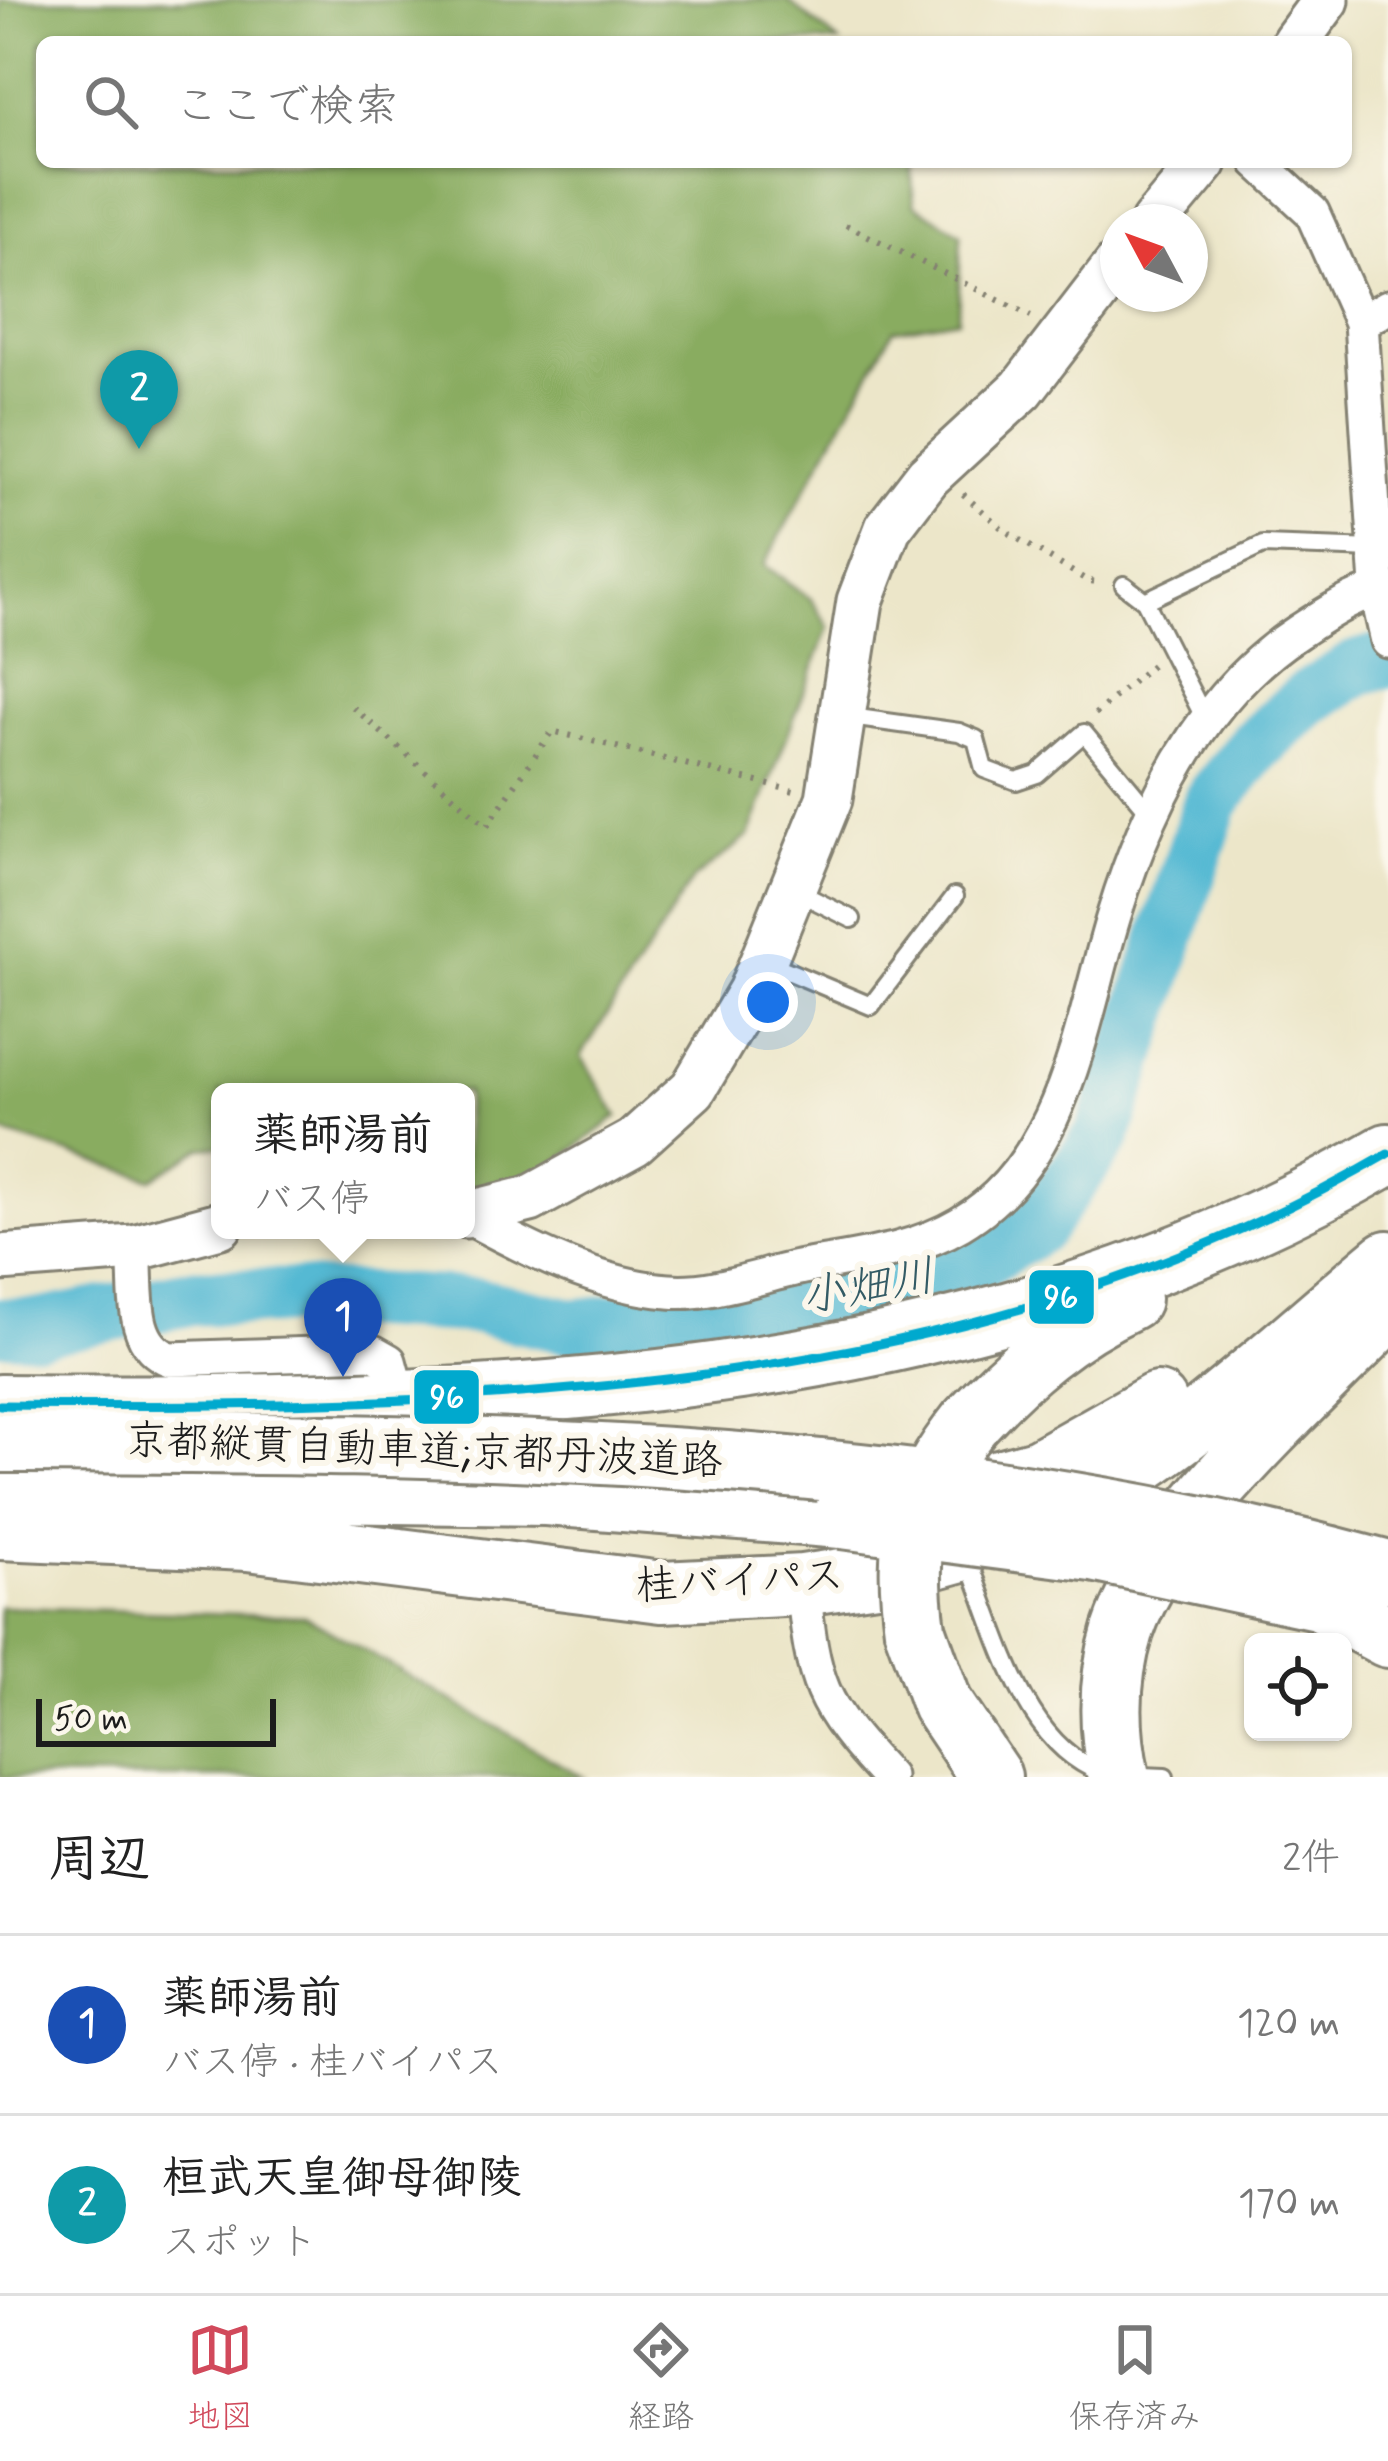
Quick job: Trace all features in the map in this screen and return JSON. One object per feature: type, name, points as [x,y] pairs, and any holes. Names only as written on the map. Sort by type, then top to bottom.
[{"type":"highway","points":[[0,1405],[400,1402],[736,1373],[946,1330],[1147,1266],[1276,1211],[1381,1183]]},
{"type":"highway","points":[[110,1403],[379,1444],[814,1491],[934,1495],[1040,1469],[1134,1420],[1193,1378],[1381,1183]]},
{"type":"highway","points":[[991,1777],[942,1704],[915,1629],[910,1554],[915,1517],[942,1457],[1006,1383],[1085,1320],[1381,1183]]},
{"type":"highway","name":"桂バイパス","points":[[0,1529],[248,1540],[662,1592],[803,1585],[882,1573],[964,1550],[1080,1502],[1132,1469],[1388,1262]]},
{"type":"highway","points":[[1105,1773],[1109,1706],[1124,1628],[1140,1592],[1196,1514],[1388,1310]]},
{"type":"highway","name":"京都縦貫自動車道;京都丹波道路","points":[[0,1442],[553,1450],[844,1495]]},
{"type":"highway","name":"京都縦貫自動車道;京都丹波道路","points":[[0,1488],[844,1495]]},
{"type":"highway","points":[[844,1495],[1109,1505],[1343,1557],[1388,1572]]},
{"type":"highway","points":[[844,1495],[1093,1551],[1343,1557]]},
{"type":"highway","points":[[1343,1557],[1388,1619]]},
{"type":"highway","points":[[1343,1557],[1388,1637]]},
{"type":"main road","points":[[1299,36],[1326,0]]},
{"type":"main road","points":[[1169,204],[1199,168]]},
{"type":"main road","points":[[475,1213],[530,1199],[634,1142],[693,1089],[763,961],[829,799],[867,583],[888,528],[935,469],[1022,389],[1100,286]]},
{"type":"main road","points":[[0,1258],[136,1262],[211,1229]]},
{"type":"street","points":[[1264,168],[1312,212],[1374,315],[1379,462],[1375,549],[1388,641]]},
{"type":"street","points":[[475,1220],[524,1248],[607,1278],[672,1292],[891,1252],[962,1224],[1024,1166],[1067,1085],[1115,910],[1152,814],[1205,719],[1273,648],[1382,594]]},
{"type":"street","points":[[136,1262],[142,1338],[157,1354],[170,1359],[373,1352],[389,1361],[400,1402]]},
{"type":"street","points":[[803,1585],[815,1678],[840,1725],[888,1777]]},
{"type":"lane","points":[[1144,602],[1263,545],[1375,549]]},
{"type":"lane","points":[[1124,585],[1144,602],[1205,719]]},
{"type":"lane","points":[[842,716],[959,732],[976,739],[984,769],[1016,781],[1037,774],[1084,733],[1152,814]]},
{"type":"lane","points":[[792,889],[853,919]]},
{"type":"lane","points":[[763,961],[871,1006],[955,896]]},
{"type":"lane","points":[[964,1550],[1027,1701],[1055,1744],[1105,1773]]},
{"type":"lane","points":[[1142,1776],[1165,1777]]},
{"type":"path","points":[[846,225],[1062,331]]},
{"type":"path","points":[[935,469],[1005,531],[1088,581],[1124,585]]},
{"type":"path","points":[[1084,733],[1095,714],[1169,650]]},
{"type":"path","points":[[353,707],[487,826],[551,731],[829,799]]},
{"type":"green space","points":[[0,0],[787,0],[832,36],[36,36],[36,168],[911,168],[914,204],[961,234],[958,319],[893,330],[764,565],[811,599],[829,627],[749,836],[693,879],[581,1056],[618,1116],[527,1185],[475,1198],[475,1083],[211,1083],[211,1147],[201,1148],[152,1179],[0,1132]]},
{"type":"green space","points":[[0,1607],[305,1616],[583,1777],[0,1777]]},
{"type":"waterway","name":"小畑川","points":[[0,1326],[39,1327],[192,1297],[298,1297],[477,1306],[575,1327],[915,1287],[967,1269],[1038,1226],[1103,1135],[1212,800],[1255,746],[1307,699],[1357,668],[1388,659]]},
{"type":"transit line","name":"96","points":[[0,1405],[357,1402],[536,1392],[714,1373],[889,1342],[1060,1297],[1227,1235],[1388,1154]]},
{"type":"place","name":"桓武天皇御母御陵","points":[[139,449]]},
{"type":"place","name":"薬師湯前","points":[[343,1377]]}]
